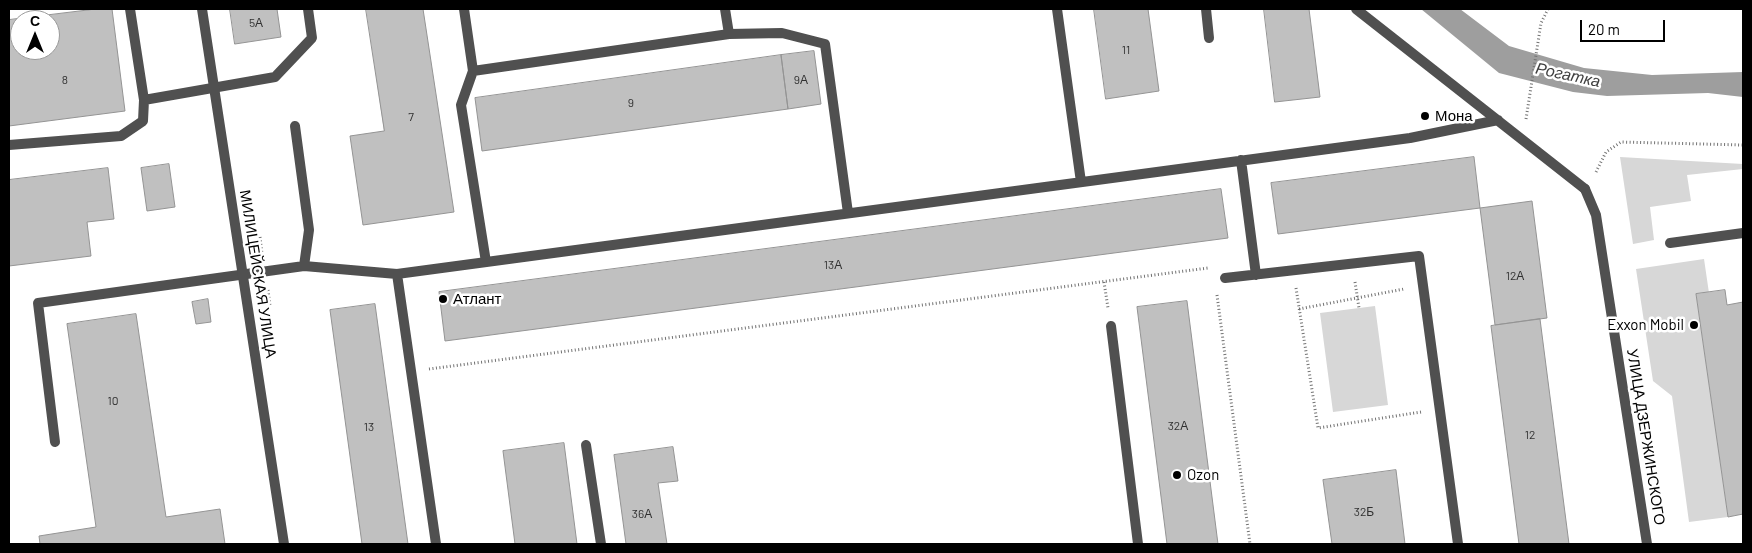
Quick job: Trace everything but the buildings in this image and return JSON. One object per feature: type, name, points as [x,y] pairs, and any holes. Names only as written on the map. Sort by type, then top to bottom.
[{"type":"street","points":[[9,146],[121,136],[143,121],[144,100],[130,9]]},
{"type":"street","name":"МИЛИЦЕЙСКАЯ УЛИЦА","points":[[202,9],[284,544]]},
{"type":"street","points":[[144,100],[275,77],[312,38],[308,9]]},
{"type":"street","points":[[464,9],[473,71],[461,105],[486,262]]},
{"type":"street","points":[[725,9],[729,34]]},
{"type":"street","points":[[1057,9],[1081,182]]},
{"type":"street","points":[[1206,9],[1208,38]]},
{"type":"street","points":[[1356,9],[1498,120]]},
{"type":"street","points":[[473,71],[729,34],[782,33],[825,44],[848,214]]},
{"type":"street","points":[[55,442],[38,303],[304,266],[397,274],[1410,138],[1498,120]]},
{"type":"street","name":"УЛИЦА ДЗЕРЖИНСКОГО","points":[[1498,120],[1585,189],[1596,215],[1647,544]]},
{"type":"street","points":[[295,126],[309,230],[304,266]]},
{"type":"street","points":[[1241,160],[1256,275]]},
{"type":"street","points":[[1670,243],[1743,233]]},
{"type":"street","points":[[1225,278],[1419,256],[1458,544]]},
{"type":"street","points":[[397,274],[436,544]]},
{"type":"street","points":[[1111,326],[1138,544]]},
{"type":"street","points":[[586,445],[601,544]]},
{"type":"path","points":[[1526,120],[1541,23],[1548,9]]},
{"type":"path","points":[[1596,172],[1606,152],[1621,142],[1743,145]]},
{"type":"path","points":[[1352,264],[1358,308]]},
{"type":"path","points":[[411,371],[1214,268]]},
{"type":"path","points":[[1293,270],[1318,428],[1440,409]]},
{"type":"path","points":[[1104,282],[1111,326]]},
{"type":"path","points":[[1299,309],[1423,286]]},
{"type":"path","points":[[1217,289],[1250,544]]},
{"type":"shaded area","points":[[1620,157],[1743,164],[1743,169],[1687,175],[1691,201],[1650,207],[1654,240],[1633,244]]},
{"type":"shaded area","points":[[1704,259],[1709,293],[1696,294],[1728,517],[1689,522],[1672,396],[1653,381],[1636,269]]},
{"type":"shaded area","points":[[1375,306],[1388,405],[1333,412],[1320,313]]},
{"type":"water","name":"Рогатка","points":[[1421,9],[1460,9],[1509,46],[1584,68],[1652,75],[1743,72],[1743,97],[1708,93],[1607,96],[1573,92],[1499,73]]},
{"type":"place","name":"Мона","points":[[1425,116]]},
{"type":"place","name":"Атлант","points":[[443,299]]},
{"type":"place","name":"Exxon Mobil","points":[[1694,325]]},
{"type":"place","name":"Ozon","points":[[1177,475]]}]
